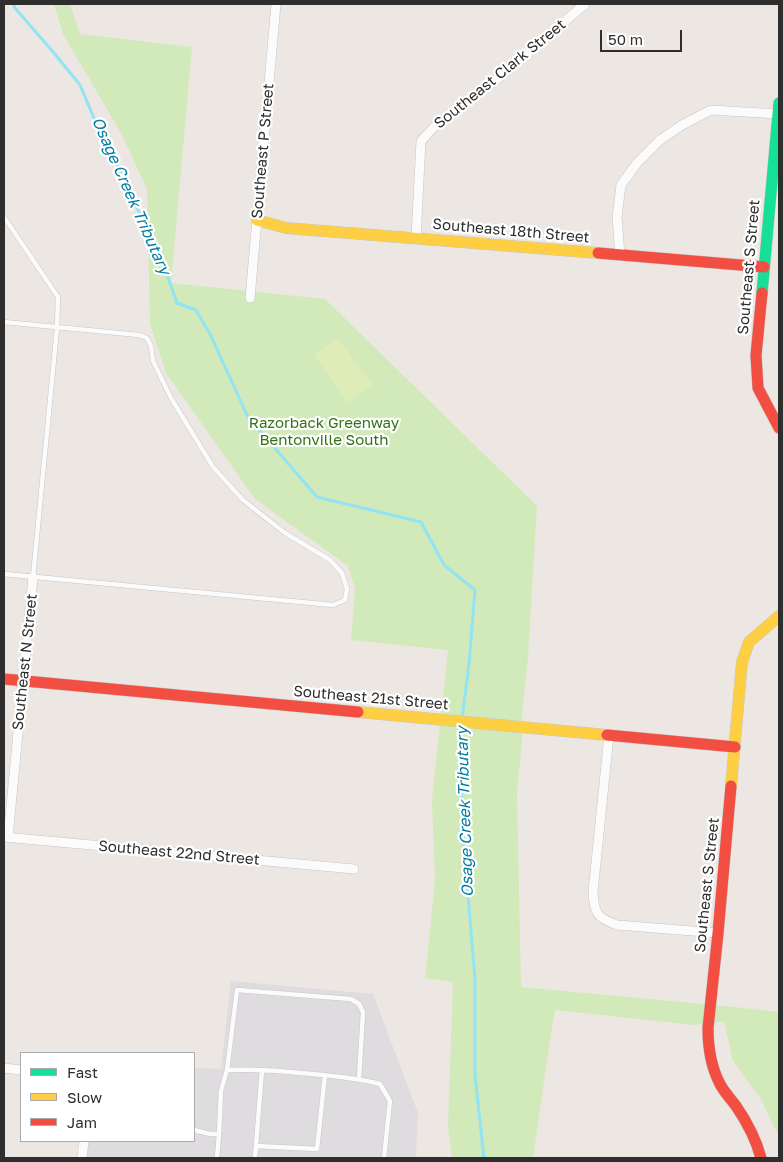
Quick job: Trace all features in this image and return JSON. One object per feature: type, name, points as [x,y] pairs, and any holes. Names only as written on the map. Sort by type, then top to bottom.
[{"type":"street","name":"Southeast P Street","points":[[250,298],[276,4]]},
{"type":"street","name":"Southeast Clark Street","points":[[416,238],[422,141],[435,126],[501,76],[585,4]]},
{"type":"street","points":[[620,256],[616,217],[621,185],[637,163],[660,140],[682,125],[711,110],[779,110]]},
{"type":"street","name":"Southeast S Street","points":[[779,110],[756,355],[758,388],[779,428]]},
{"type":"street","name":"Southeast 18th Street","points":[[257,220],[286,228],[764,267]]},
{"type":"street","name":"Southeast N Street","points":[[6,837],[33,577]]},
{"type":"street","name":"Southeast S Street","points":[[761,1158],[748,1124],[721,1086],[711,1062],[708,1028],[742,662],[749,642],[779,616]]},
{"type":"street","name":"Southeast 21st Street","points":[[4,680],[735,747]]},
{"type":"street","points":[[609,735],[593,892],[597,914],[606,921],[617,925],[718,933]]},
{"type":"street","name":"Southeast 22nd Street","points":[[6,837],[354,869]]},
{"type":"street","points":[[4,1068],[20,1070]]},
{"type":"street","points":[[82,1158],[84,1142]]},
{"type":"lane","points":[[4,217],[58,297],[57,328],[33,577]]},
{"type":"lane","points":[[4,322],[139,335],[147,338],[151,346],[152,361],[171,398],[213,466],[243,500],[285,533],[330,560],[342,573],[347,589],[345,600],[332,605],[4,574]]},
{"type":"lane","points":[[217,1158],[221,1091],[228,1070],[237,990],[350,999],[359,1004],[363,1012],[359,1079]]},
{"type":"lane","points":[[228,1070],[262,1070],[325,1075],[359,1079],[380,1084],[390,1100],[384,1158]]},
{"type":"lane","points":[[255,1158],[262,1070]]},
{"type":"lane","points":[[256,1146],[317,1149],[325,1075]]},
{"type":"lane","points":[[195,1130],[219,1134]]},
{"type":"shaded area","points":[[231,981],[373,994],[418,1113],[416,1158],[84,1158],[85,1142],[195,1142],[195,1068],[221,1069]]},
{"type":"green space","name":"Razorback Greenway Bentonville South","points":[[54,4],[70,4],[80,34],[192,47],[171,283],[325,299],[537,506],[528,657],[522,716],[522,743],[517,792],[521,987],[779,1012],[779,1137],[761,1099],[733,1061],[724,1021],[694,1025],[555,1010],[533,1158],[452,1158],[448,1125],[453,982],[425,978],[435,880],[432,800],[448,650],[351,640],[355,589],[348,566],[255,499],[166,373],[150,324],[147,189],[121,133],[63,34]]},
{"type":"green space","points":[[338,338],[373,385],[348,403],[314,355]]},
{"type":"waterway","name":"Osage Creek Tributary","points":[[13,4],[80,85],[99,130],[155,241],[177,303],[196,310],[210,334],[248,417],[317,497],[421,522],[444,565],[475,590],[462,719]]},
{"type":"waterway","name":"Osage Creek Tributary","points":[[461,725],[459,744],[464,847],[475,979],[475,1075],[484,1158]]},
{"type":"traffic: fast","points":[[762,293],[779,103]]},
{"type":"traffic: slow","points":[[257,220],[286,228],[598,253]]},
{"type":"traffic: slow","points":[[731,786],[742,662],[749,642],[779,616]]},
{"type":"traffic: slow","points":[[358,712],[607,735]]},
{"type":"traffic: jam","points":[[598,253],[764,267]]},
{"type":"traffic: jam","points":[[762,293],[756,355],[758,388],[779,428]]},
{"type":"traffic: jam","points":[[4,679],[358,712]]},
{"type":"traffic: jam","points":[[607,735],[735,747]]},
{"type":"traffic: jam","points":[[731,786],[708,1028],[709,1042],[712,1064],[717,1077],[723,1090],[747,1124],[757,1144],[761,1158]]}]
